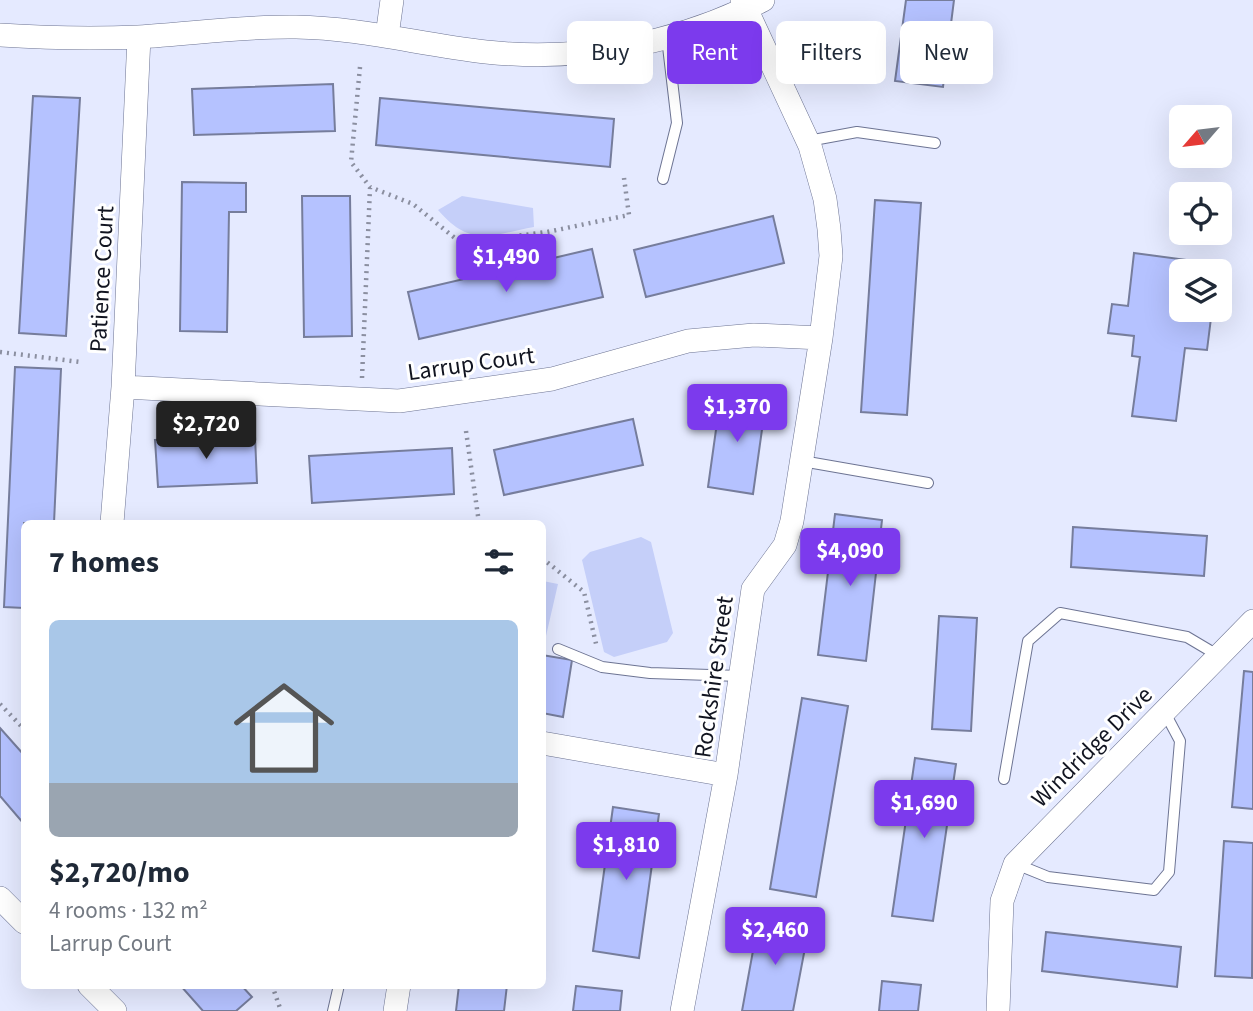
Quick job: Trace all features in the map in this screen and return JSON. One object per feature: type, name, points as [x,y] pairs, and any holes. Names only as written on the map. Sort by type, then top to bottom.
[{"type":"street","points":[[387,36],[392,0]]},
{"type":"street","points":[[707,21],[750,3]]},
{"type":"street","name":"Rockshire Street","points":[[682,1011],[726,775],[752,589],[785,545],[802,461],[821,338],[830,242],[825,199],[808,141],[750,3]]},
{"type":"street","points":[[0,34],[44,38],[139,37],[248,26],[301,27],[387,36],[485,52],[542,55],[596,52],[667,38]]},
{"type":"street","name":"Patience Court","points":[[112,520],[123,387],[139,37]]},
{"type":"street","name":"Larrup Court","points":[[123,387],[360,400],[421,399],[552,379],[688,341],[754,335],[821,338]]},
{"type":"street","name":"Windridge Drive","points":[[998,1011],[1002,901],[1015,864],[1253,621]]},
{"type":"street","points":[[546,744],[726,775]]},
{"type":"street","points":[[0,898],[21,919]]},
{"type":"street","points":[[93,989],[115,1011]]},
{"type":"street","points":[[395,1011],[398,989]]},
{"type":"lane","points":[[663,179],[677,123],[672,84]]},
{"type":"lane","points":[[808,141],[857,132],[935,143]]},
{"type":"lane","points":[[802,461],[929,483]]},
{"type":"lane","points":[[1004,779],[1028,641],[1060,613],[1187,637],[1219,656]]},
{"type":"lane","points":[[558,649],[602,667],[650,673],[740,676]]},
{"type":"lane","points":[[1015,864],[1048,877],[1154,890],[1169,872],[1180,741],[1164,711]]},
{"type":"lane","points":[[333,1011],[337,989]]},
{"type":"path","points":[[360,67],[351,162],[370,187],[413,204],[461,243],[547,232],[629,215],[624,178]]},
{"type":"path","points":[[360,400],[370,187]]},
{"type":"path","points":[[0,352],[80,362]]},
{"type":"path","points":[[466,431],[479,520]]},
{"type":"path","points":[[546,561],[587,592],[602,667]]},
{"type":"path","points":[[0,704],[21,726]]},
{"type":"path","points":[[273,989],[281,1011]]},
{"type":"shaded area","points":[[462,196],[533,208],[534,227],[482,236],[461,230],[438,210]]},
{"type":"shaded area","points":[[641,537],[651,542],[673,633],[667,642],[614,657],[604,652],[582,560],[590,552]]},
{"type":"shaded area","points":[[546,582],[558,584],[546,636]]},
{"type":"building","points":[[906,0],[954,0],[951,21],[903,21]]},
{"type":"building","points":[[900,44],[900,82],[895,81]]},
{"type":"building","points":[[333,84],[335,131],[194,135],[192,89]]},
{"type":"building","points":[[919,84],[943,84],[943,87]]},
{"type":"building","points":[[33,96],[80,98],[66,336],[19,333]]},
{"type":"building","points":[[380,98],[614,119],[610,167],[376,145]]},
{"type":"building","points":[[182,182],[246,183],[246,212],[229,212],[227,332],[180,331]]},
{"type":"building","points":[[302,196],[350,196],[352,336],[304,337]]},
{"type":"building","points":[[875,200],[921,203],[907,415],[861,412]]},
{"type":"building","points":[[773,216],[784,263],[646,297],[634,250]]},
{"type":"building","points":[[592,249],[603,297],[419,339],[408,292]]},
{"type":"building","points":[[1134,253],[1179,259],[1169,259],[1169,322],[1210,322],[1207,350],[1185,348],[1176,421],[1132,416],[1140,357],[1132,356],[1134,336],[1108,333],[1112,304],[1128,306]]},
{"type":"building","points":[[15,367],[61,369],[54,520],[21,520],[21,608],[4,607]]},
{"type":"building","points":[[721,394],[766,401],[753,494],[708,487]]},
{"type":"building","points":[[633,419],[643,465],[504,495],[494,450]]},
{"type":"building","points":[[255,436],[257,483],[158,487],[155,440]]},
{"type":"building","points":[[452,448],[454,494],[312,503],[309,456]]},
{"type":"building","points":[[835,514],[882,520],[866,661],[818,655]]},
{"type":"building","points":[[1073,527],[1207,536],[1204,576],[1071,567]]},
{"type":"building","points":[[939,616],[977,618],[971,731],[932,729]]},
{"type":"building","points":[[546,656],[572,660],[563,717],[546,714]]},
{"type":"building","points":[[1244,671],[1253,672],[1253,809],[1232,807]]},
{"type":"building","points":[[802,698],[848,706],[816,897],[770,889]]},
{"type":"building","points":[[0,728],[21,752],[21,820],[0,796]]},
{"type":"building","points":[[915,758],[956,764],[933,921],[892,916]]},
{"type":"building","points":[[613,807],[659,814],[639,958],[593,951]]},
{"type":"building","points":[[1224,841],[1253,843],[1252,978],[1215,976]]},
{"type":"building","points":[[759,918],[809,927],[793,1011],[742,1011]]},
{"type":"building","points":[[1046,932],[1181,947],[1177,987],[1042,971]]},
{"type":"building","points":[[882,981],[921,985],[918,1011],[879,1011]]},
{"type":"building","points":[[576,986],[622,991],[620,1011],[573,1011]]},
{"type":"building","points":[[184,989],[245,989],[252,997],[236,1011],[203,1011]]},
{"type":"building","points":[[459,989],[507,989],[504,1011],[456,1011]]}]
